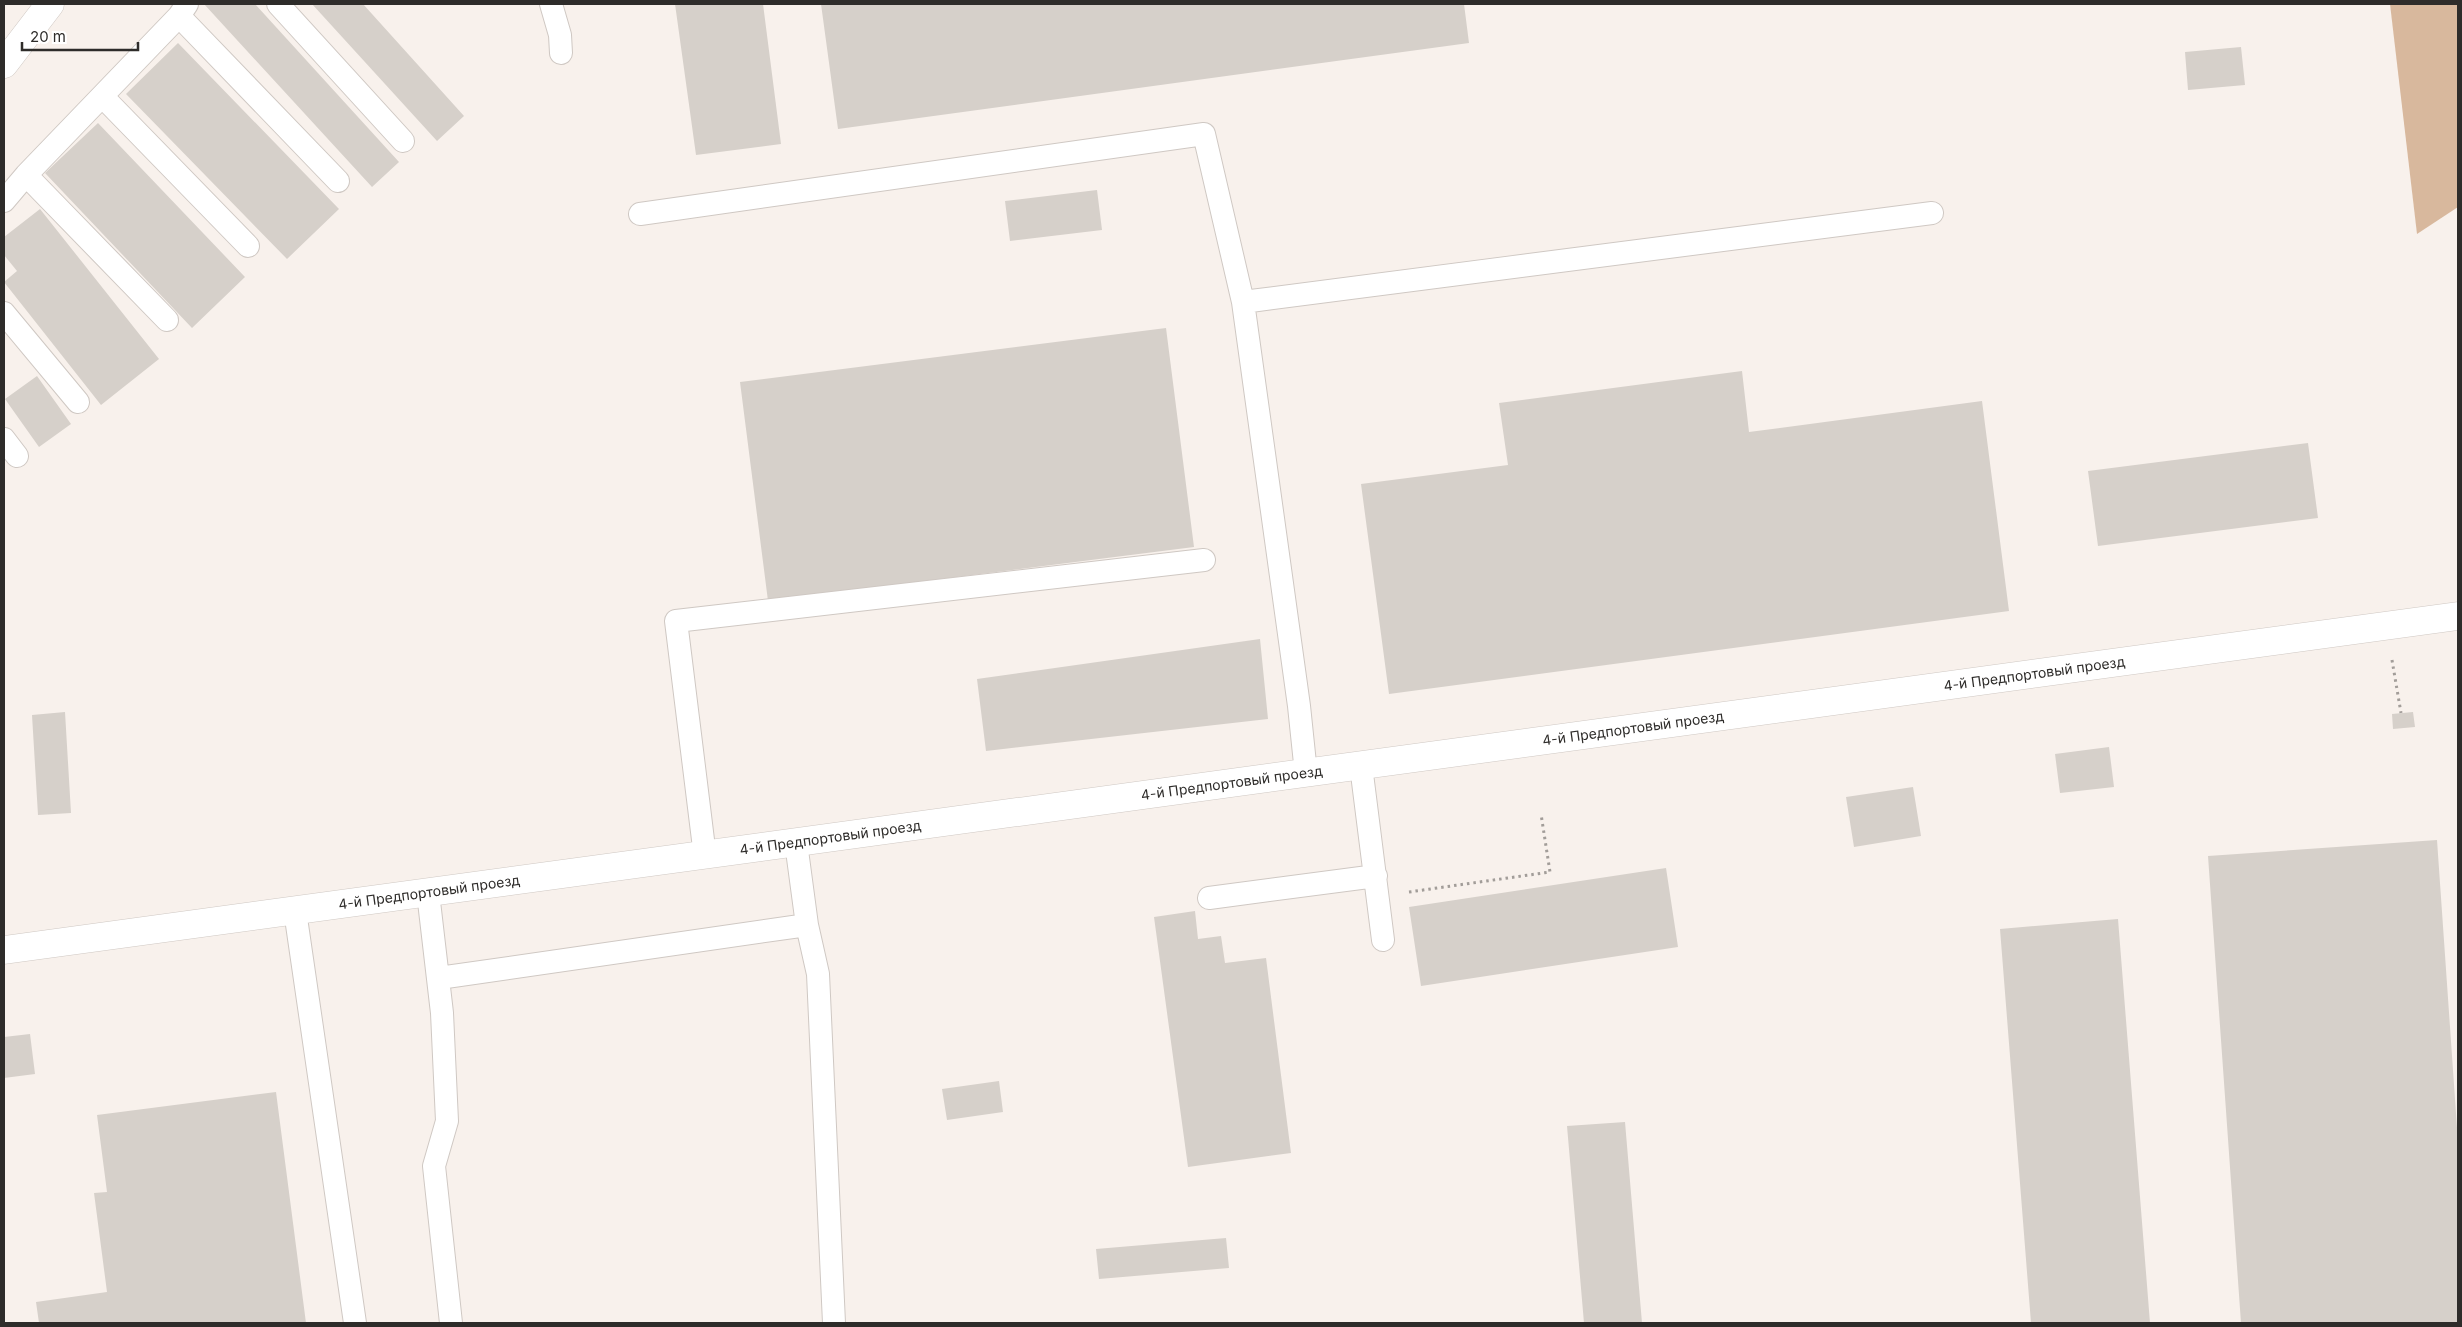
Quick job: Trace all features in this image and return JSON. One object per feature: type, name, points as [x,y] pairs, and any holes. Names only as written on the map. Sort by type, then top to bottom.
[{"type":"street","points":[[4,64],[50,4]]},
{"type":"street","name":"4-й Предпортовый проезд","points":[[4,950],[2458,616]]},
{"type":"lane","points":[[278,4],[403,141]]},
{"type":"lane","points":[[551,4],[560,35],[561,54]]},
{"type":"lane","points":[[4,201],[26,174],[183,10],[338,181]]},
{"type":"lane","points":[[102,96],[248,246]]},
{"type":"lane","points":[[640,214],[1204,134],[1242,302],[1299,706],[1306,773]]},
{"type":"lane","points":[[26,174],[167,320]]},
{"type":"lane","points":[[1242,302],[1932,213]]},
{"type":"lane","points":[[4,313],[78,402]]},
{"type":"lane","points":[[705,856],[676,621],[1204,560]]},
{"type":"lane","points":[[1361,766],[1384,940]]},
{"type":"lane","points":[[796,843],[807,925],[818,974],[834,1323]]},
{"type":"lane","points":[[1209,898],[1377,886]]},
{"type":"lane","points":[[428,893],[439,978],[447,1121],[434,1166],[451,1323]]},
{"type":"lane","points":[[295,911],[356,1323]]},
{"type":"lane","points":[[439,978],[807,925]]},
{"type":"path","points":[[2390,652],[2401,713]]},
{"type":"path","points":[[1377,886],[1550,872],[1541,814]]},
{"type":"shaded area","points":[[2390,4],[2458,4],[2458,207],[2417,234]]},
{"type":"building","points":[[204,4],[255,4],[399,162],[372,187]]},
{"type":"building","points":[[312,4],[363,4],[464,116],[437,141]]},
{"type":"building","points":[[675,4],[763,4],[781,144],[696,155]]},
{"type":"building","points":[[821,4],[1464,4],[1469,43],[838,129]]},
{"type":"building","points":[[178,43],[339,209],[287,259],[126,94]]},
{"type":"building","points":[[2241,47],[2245,85],[2188,90],[2185,52]]},
{"type":"building","points":[[98,123],[245,277],[192,328],[45,173]]},
{"type":"building","points":[[1097,190],[1102,230],[1010,241],[1005,201]]},
{"type":"building","points":[[40,209],[159,359],[101,405],[4,282],[17,271],[4,255],[4,237]]},
{"type":"building","points":[[1166,328],[1194,547],[768,601],[740,382]]},
{"type":"building","points":[[1742,371],[1749,432],[1982,401],[2009,611],[1389,694],[1361,484],[1508,465],[1499,403]]},
{"type":"building","points":[[37,376],[71,424],[39,447],[5,399]]},
{"type":"building","points":[[2308,443],[2318,518],[2098,546],[2088,471]]},
{"type":"building","points":[[1260,639],[1268,719],[986,751],[977,679]]},
{"type":"building","points":[[65,712],[71,813],[38,815],[32,715]]},
{"type":"building","points":[[2413,712],[2415,727],[2393,729],[2392,714]]},
{"type":"building","points":[[2109,747],[2114,787],[2060,793],[2055,754]]},
{"type":"building","points":[[1913,787],[1921,836],[1854,847],[1846,797]]},
{"type":"building","points":[[2437,840],[2458,1142],[2458,1323],[2241,1323],[2208,856]]},
{"type":"building","points":[[1666,868],[1678,947],[1421,986],[1409,907]]},
{"type":"building","points":[[1195,911],[1198,939],[1221,936],[1225,963],[1266,958],[1291,1153],[1188,1167],[1154,917]]},
{"type":"building","points":[[2118,919],[2150,1323],[2031,1323],[2000,929]]},
{"type":"building","points":[[30,1034],[35,1074],[4,1078],[4,1037]]},
{"type":"building","points":[[999,1081],[1003,1112],[947,1120],[942,1089]]},
{"type":"building","points":[[276,1092],[306,1323],[39,1323],[36,1302],[107,1292],[94,1193],[107,1192],[97,1115]]},
{"type":"building","points":[[1625,1122],[1642,1323],[1584,1323],[1567,1126]]},
{"type":"building","points":[[1226,1238],[1229,1268],[1099,1279],[1096,1249]]}]
